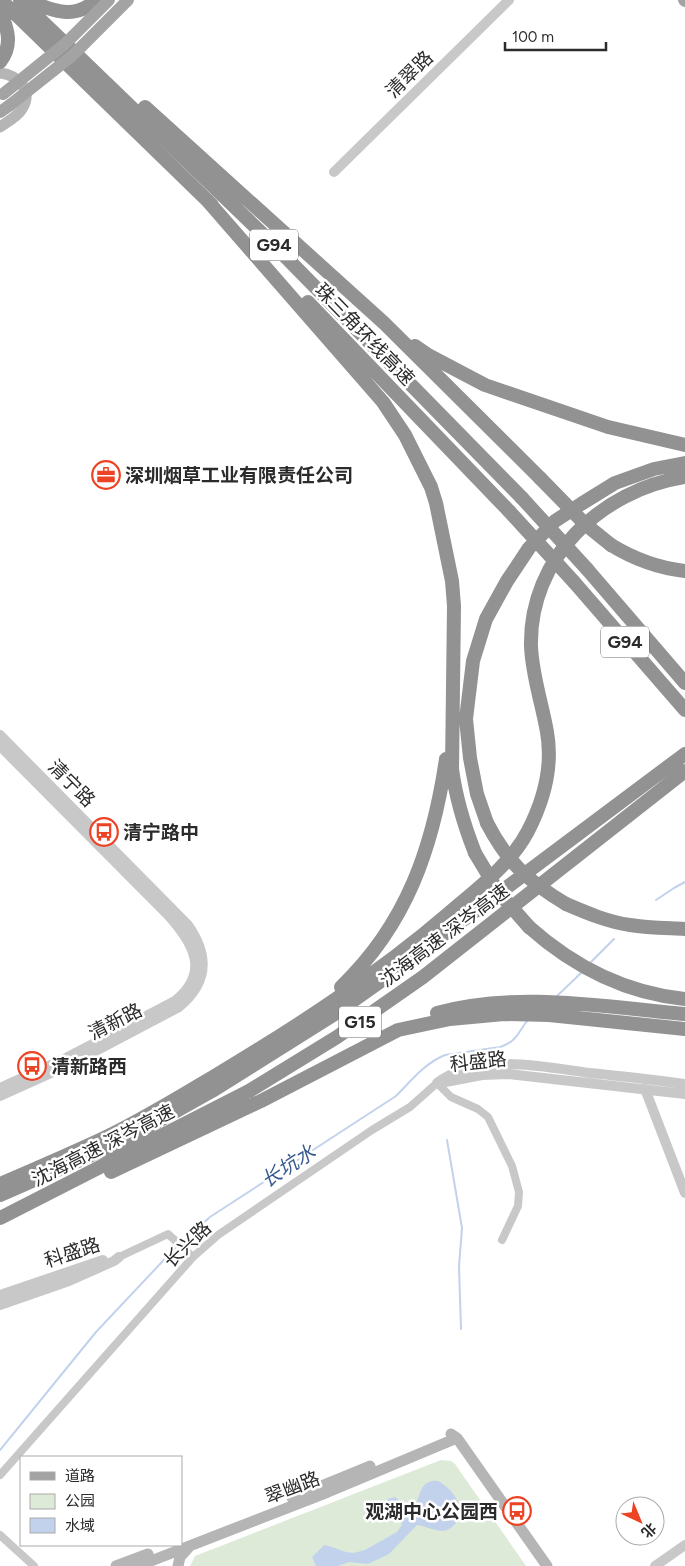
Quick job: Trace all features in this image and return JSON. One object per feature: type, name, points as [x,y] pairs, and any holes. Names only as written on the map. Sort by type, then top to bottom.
[{"type":"highway","name":"珠三角环线高速","points":[[0,0],[260,252],[509,511],[574,582],[681,706]]},
{"type":"highway","name":"珠三角环线高速","points":[[20,0],[271,242],[522,498],[587,569],[685,683]]},
{"type":"highway","points":[[27,0],[50,9],[77,12],[85,9],[96,0]]},
{"type":"highway","points":[[0,11],[9,36],[8,47],[0,62]]},
{"type":"highway","points":[[88,64],[124,89],[384,323],[585,524],[624,553],[650,564],[685,570]]},
{"type":"highway","points":[[206,199],[384,402],[405,435],[425,473],[436,504],[454,593],[452,769],[456,795],[463,822],[476,853],[499,893],[529,928],[550,946],[594,974],[620,985],[641,991],[685,999]]},
{"type":"highway","points":[[384,323],[428,355],[485,385],[608,428],[685,445]]},
{"type":"highway","points":[[685,463],[654,469],[616,483],[555,522],[529,548],[507,581],[486,619],[473,661],[466,719],[470,758],[477,794],[487,823],[498,845],[512,863],[541,888],[566,904],[598,917],[618,923],[685,929]]},
{"type":"highway","points":[[0,1184],[105,1137],[153,1112],[298,1024],[345,993],[426,933],[486,880],[520,843],[535,818],[542,801],[548,767],[548,735],[536,684],[531,647],[535,606],[542,585],[561,550],[602,509],[634,492],[685,477]]},
{"type":"highway","points":[[298,1024],[325,1003],[351,978],[382,940],[401,908],[419,872],[431,833],[443,780],[452,721]]},
{"type":"highway","name":"沈海高速 深岑高速","points":[[0,1195],[88,1157],[148,1128],[212,1091],[333,1015],[395,972],[685,754]]},
{"type":"highway","name":"沈海高速 深岑高速","points":[[6,1216],[249,1092],[337,1037],[423,977],[685,771]]},
{"type":"highway","points":[[6,1216],[145,1157],[398,1030],[438,1013],[461,1007],[491,1003],[535,1002],[685,1014]]},
{"type":"highway","points":[[398,1030],[476,1015],[549,1015],[685,1030]]},
{"type":"main road","points":[[1,95],[65,44],[108,0]]},
{"type":"main road","points":[[0,127],[8,111],[73,55],[128,0]]},
{"type":"main road","points":[[0,73],[9,74],[16,78],[25,91],[26,100],[22,110],[8,111]]},
{"type":"main road","points":[[452,1437],[538,1566]]},
{"type":"main road","points":[[452,1437],[547,1566]]},
{"type":"main road","name":"翠幽路","points":[[185,1544],[452,1437]]},
{"type":"main road","points":[[178,1566],[185,1544]]},
{"type":"main road","name":"翠幽路","points":[[116,1566],[156,1561],[171,1546]]},
{"type":"main road","name":"翠幽路","points":[[138,1566],[156,1561],[182,1546]]},
{"type":"street","name":"清翠路","points":[[334,172],[509,0]]},
{"type":"street","name":"清宁路","points":[[0,735],[188,925],[200,944],[203,954],[199,970]]},
{"type":"street","name":"清宁路","points":[[0,746],[180,929],[193,950],[199,970]]},
{"type":"street","name":"清新路","points":[[0,1088],[66,1058],[175,1001],[183,994],[199,970]]},
{"type":"street","name":"清新路","points":[[0,1096],[69,1065],[179,1007],[194,994],[199,970]]},
{"type":"street","name":"科盛路","points":[[437,1083],[450,1074],[462,1070],[503,1064],[685,1084]]},
{"type":"street","name":"科盛路","points":[[437,1083],[482,1075],[508,1074],[685,1094]]},
{"type":"street","points":[[437,1083],[451,1097],[478,1109],[488,1117],[512,1166],[519,1192],[518,1206],[502,1240]]},
{"type":"street","name":"长兴路","points":[[0,1475],[193,1257],[218,1235],[372,1130],[410,1107],[437,1083]]},
{"type":"street","points":[[645,1089],[685,1193]]},
{"type":"street","points":[[119,1257],[168,1234],[193,1257]]},
{"type":"street","name":"科盛路","points":[[0,1294],[112,1257],[119,1257]]},
{"type":"street","name":"科盛路","points":[[0,1306],[69,1281],[119,1257]]},
{"type":"street","points":[[0,1535],[34,1566]]},
{"type":"street","points":[[655,1566],[685,1545]]},
{"type":"green space","points":[[441,1460],[451,1461],[455,1464],[526,1566],[190,1566],[195,1556]]},
{"type":"water","points":[[430,1481],[438,1481],[451,1491],[461,1510],[461,1515],[451,1528],[442,1531],[417,1525],[389,1554],[368,1564],[349,1562],[338,1566],[316,1566],[312,1557],[324,1545],[353,1553],[365,1550],[397,1532],[402,1525],[398,1519],[387,1513],[385,1508],[388,1499],[395,1497],[406,1506],[413,1507],[425,1484]]},
{"type":"waterway","name":"长坑水","points":[[656,900],[685,882]]},
{"type":"waterway","name":"长坑水","points":[[589,964],[614,939]]},
{"type":"waterway","name":"长坑水","points":[[556,997],[581,973]]},
{"type":"waterway","name":"长坑水","points":[[181,1243],[210,1217],[396,1096],[419,1073],[438,1058],[445,1055],[506,1045],[516,1037],[527,1021]]},
{"type":"waterway","points":[[447,1140],[462,1228],[459,1266],[461,1329]]},
{"type":"waterway","name":"长坑水","points":[[0,1450],[96,1332],[177,1246]]},
{"type":"place","name":"深圳烟草工业有限责任公司","points":[[106,475]]},
{"type":"place","name":"清宁路中","points":[[104,832]]},
{"type":"place","name":"清新路西","points":[[32,1066]]},
{"type":"place","name":"观湖中心公园西","points":[[517,1511]]}]
